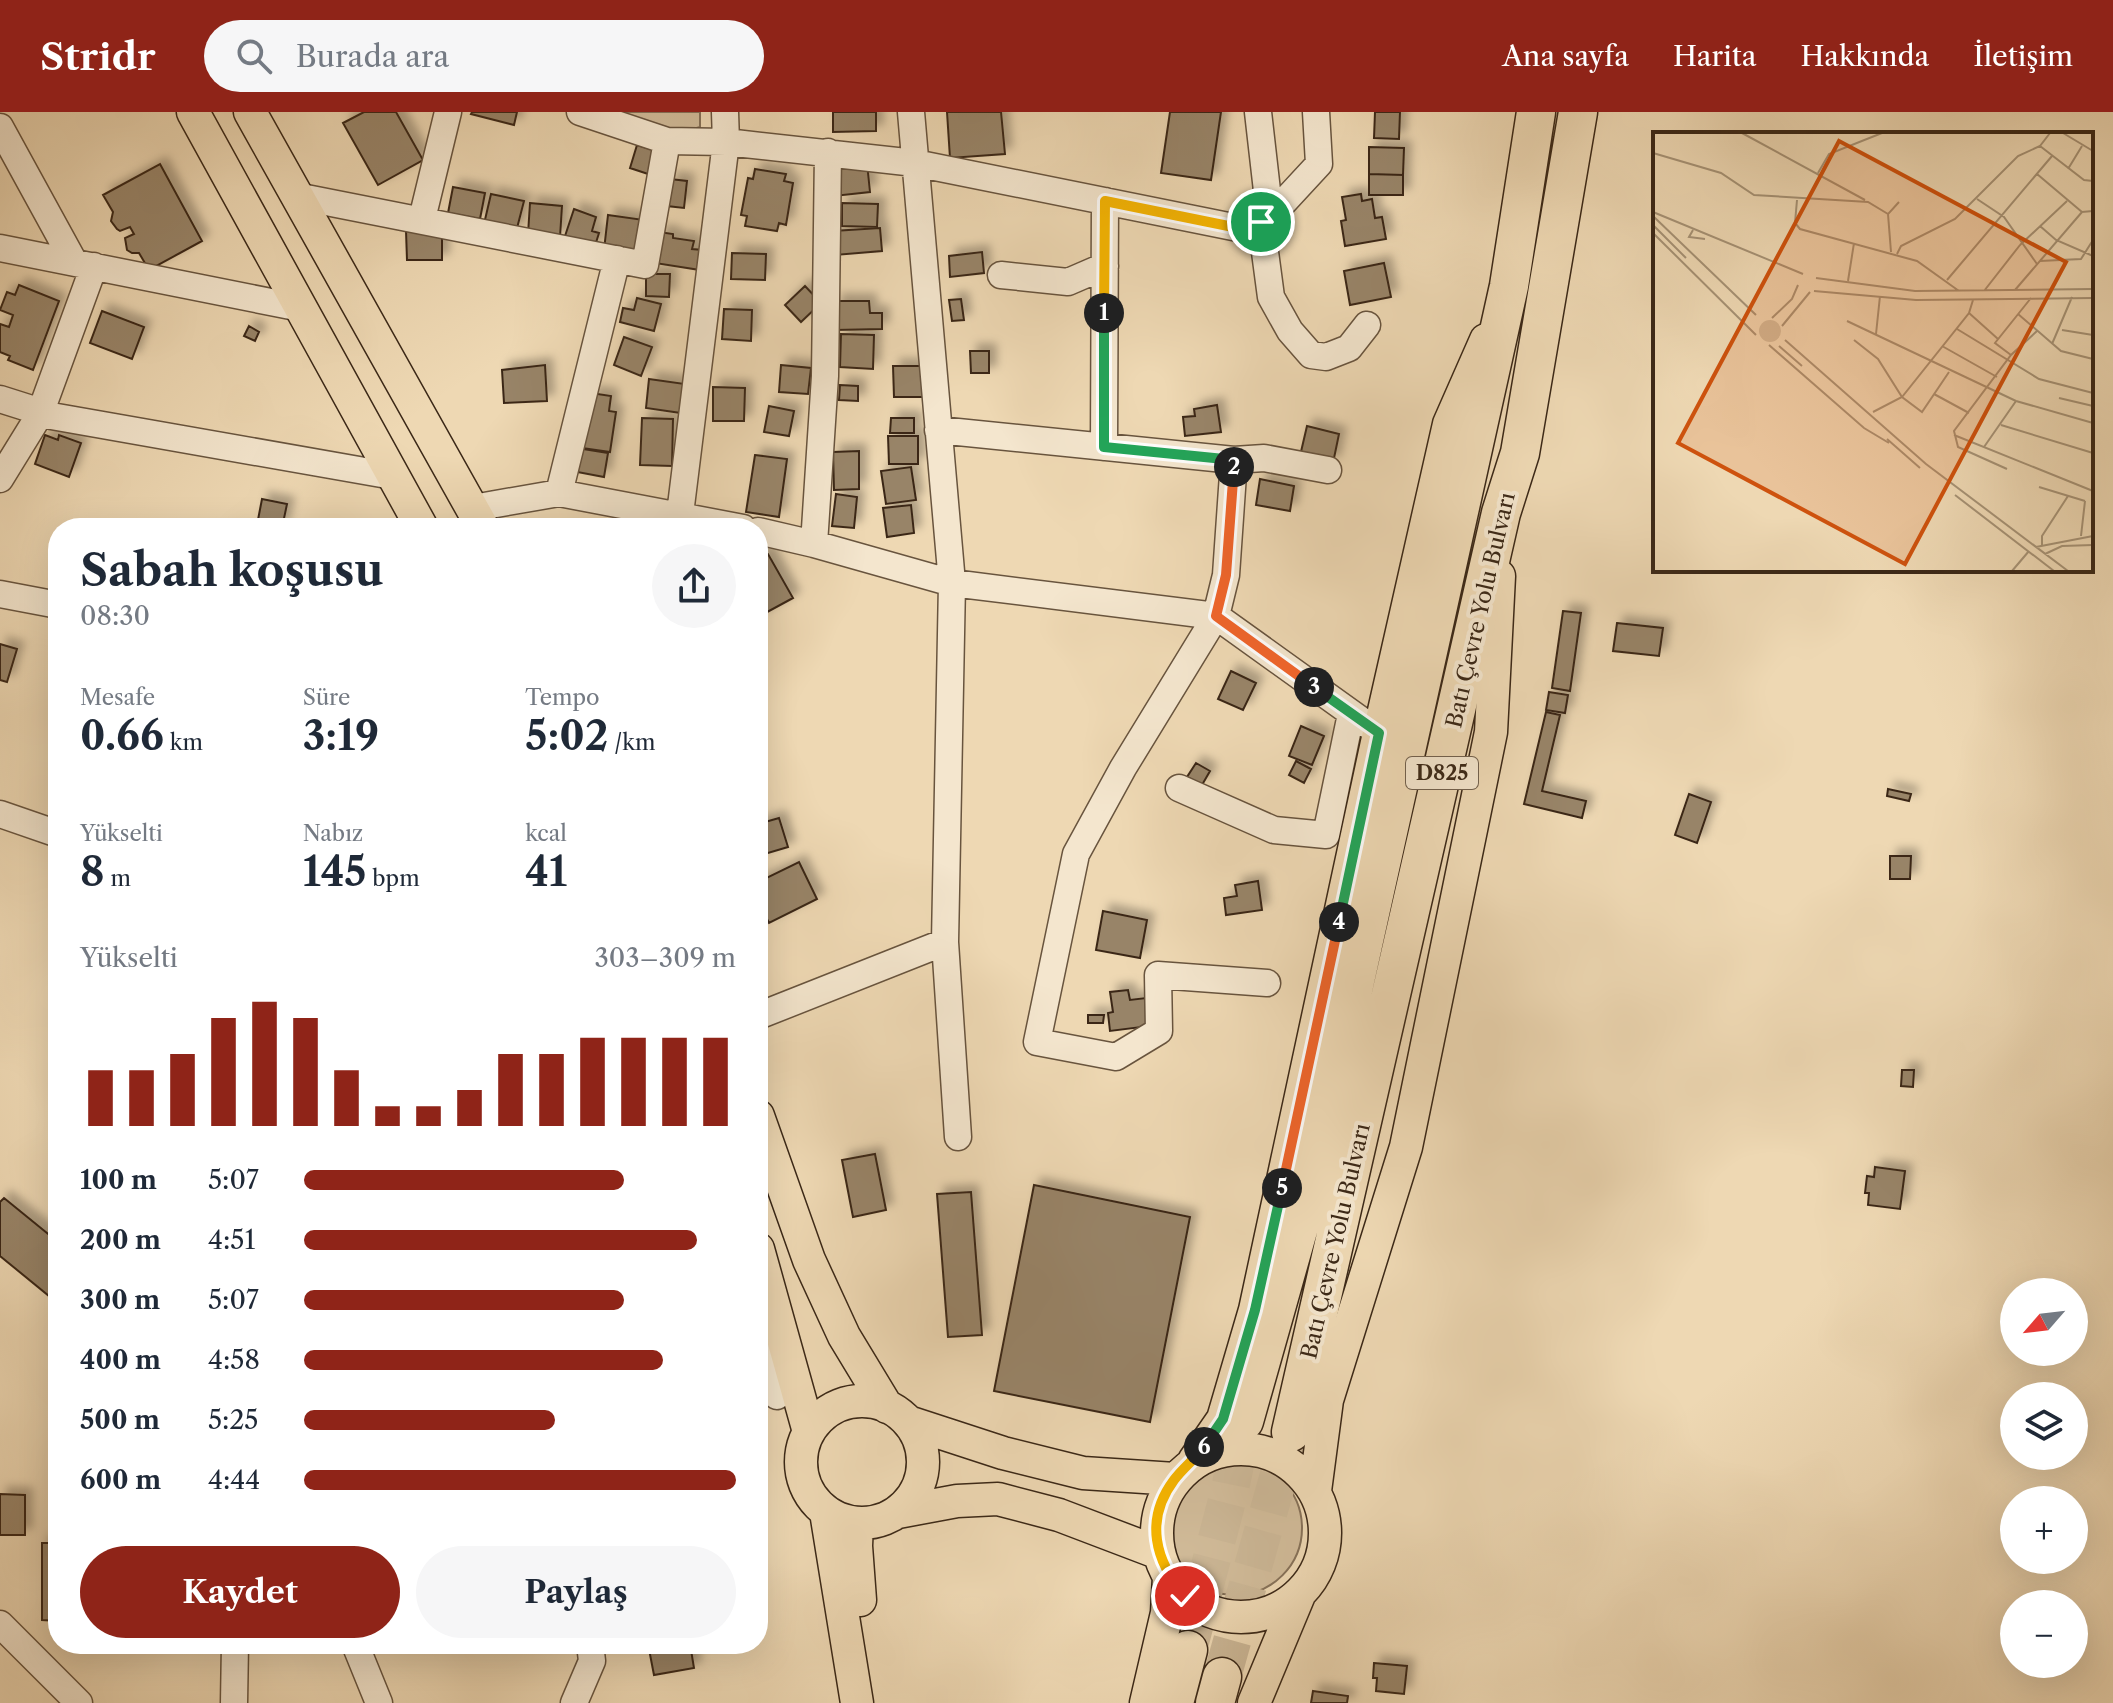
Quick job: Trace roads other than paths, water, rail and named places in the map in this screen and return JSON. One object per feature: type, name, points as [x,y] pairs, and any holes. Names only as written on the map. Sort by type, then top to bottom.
[{"type":"highway","name":"Batı Çevre Yolu Bulvarı","points":[[1244,1421],[1302,1216],[1509,286],[1536,112]]},
{"type":"highway","name":"Batı Çevre Yolu Bulvarı","points":[[1291,1432],[1501,513],[1520,453],[1578,112]]},
{"type":"highway","points":[[1174,1703],[1188,1650]]},
{"type":"main road","points":[[193,112],[416,518]]},
{"type":"main road","points":[[250,112],[478,518]]},
{"type":"main road","points":[[1146,1703],[1167,1613],[1164,1565],[1156,1527],[1162,1501],[1223,1419],[1255,1310],[1449,424],[1509,286]]},
{"type":"main road","points":[[1315,1491],[1327,1400],[1406,1147],[1491,732],[1501,513]]},
{"type":"main road","points":[[768,1144],[809,1260],[844,1336],[921,1444],[923,1469],[915,1493],[898,1512]]},
{"type":"main road","points":[[768,1285],[809,1432]]},
{"type":"main road","points":[[1254,1703],[1299,1595],[1316,1573],[1325,1546],[1325,1518],[1315,1491],[1298,1469],[1275,1454],[1247,1448],[1220,1450],[1185,1470],[1083,1473],[1003,1453],[862,1401],[838,1406],[817,1421],[809,1432],[802,1456],[804,1481],[817,1503],[837,1518],[875,1523],[898,1512],[957,1501],[998,1499],[1059,1515],[1164,1565],[1185,1596],[1206,1610],[1230,1617],[1255,1617],[1279,1609],[1299,1595]]},
{"type":"main road","points":[[826,1512],[857,1703]]},
{"type":"main road","points":[[857,1523],[858,1587],[871,1703]]},
{"type":"street","points":[[422,219],[448,112]]},
{"type":"street","points":[[580,112],[667,141],[726,142],[915,163],[1248,230],[1265,220],[1319,164],[1316,112]]},
{"type":"street","points":[[680,514],[726,142],[725,112]]},
{"type":"street","points":[[911,112],[952,583],[945,942],[958,1137]]},
{"type":"street","points":[[1258,112],[1271,297],[1290,331],[1311,355],[1326,357],[1349,348],[1367,325]]},
{"type":"street","points":[[0,127],[84,264],[41,413],[0,479]]},
{"type":"street","points":[[296,196],[645,265],[667,141]]},
{"type":"street","points":[[814,544],[825,376],[828,152]]},
{"type":"street","points":[[1104,447],[1105,201]]},
{"type":"street","points":[[0,248],[301,308]]},
{"type":"street","points":[[559,493],[617,259]]},
{"type":"street","points":[[1001,275],[1068,282],[1105,266]]},
{"type":"street","points":[[0,399],[41,413],[393,476]]},
{"type":"street","points":[[938,430],[1234,460],[1264,458],[1328,470]]},
{"type":"street","points":[[1234,460],[1226,575],[1216,616],[1123,768],[1076,854],[1037,1042],[1116,1057],[1159,1031],[1158,975],[1267,983]]},
{"type":"street","points":[[478,518],[559,493],[698,518]]},
{"type":"street","points":[[768,533],[952,583],[1216,616],[1379,733]]},
{"type":"street","points":[[0,594],[48,603]]},
{"type":"street","points":[[1179,788],[1274,830],[1326,835],[1351,714]]},
{"type":"street","points":[[0,814],[48,831]]},
{"type":"street","points":[[768,1012],[945,942]]},
{"type":"street","points":[[768,1361],[777,1396]]},
{"type":"street","points":[[0,1624],[79,1703]]},
{"type":"street","points":[[234,1703],[235,1654]]},
{"type":"street","points":[[359,1654],[379,1703]]},
{"type":"street","points":[[574,1703],[592,1661],[591,1654]]},
{"type":"tunnel","points":[[1188,1650],[1230,1489],[1244,1421]]},
{"type":"tunnel","points":[[1222,1677],[1291,1432]]}]
